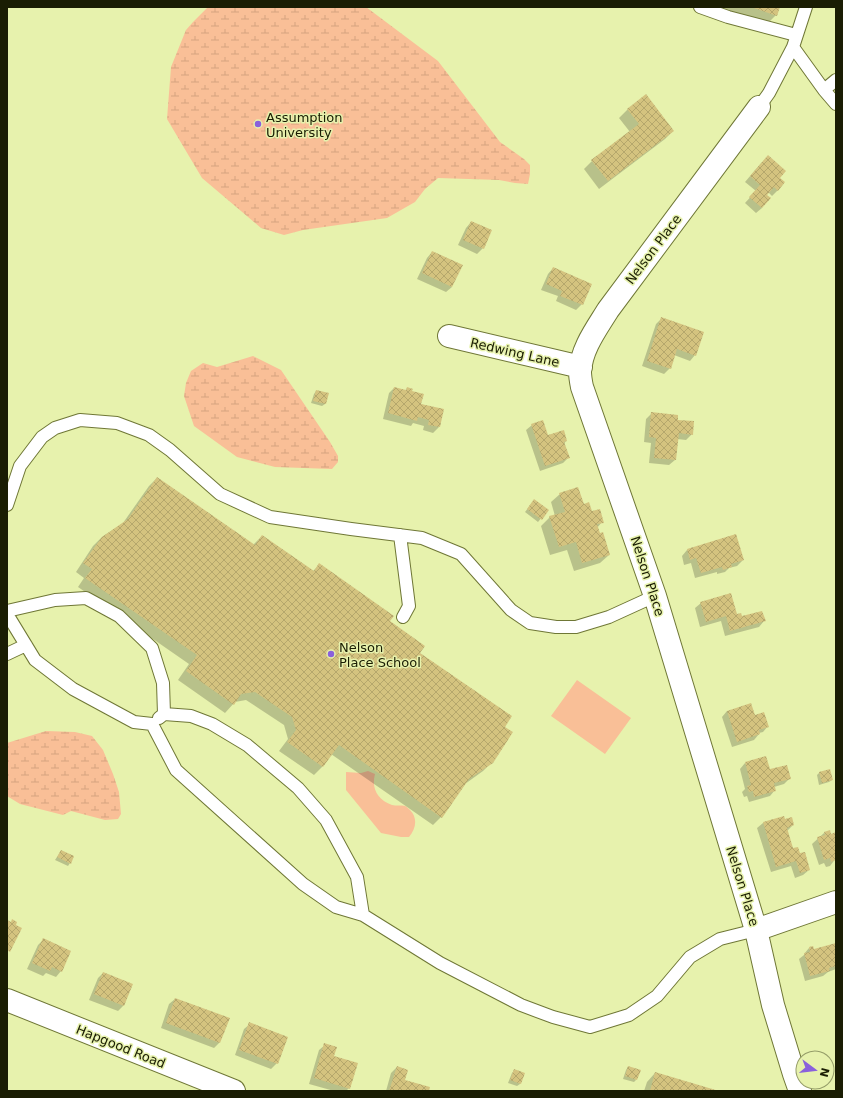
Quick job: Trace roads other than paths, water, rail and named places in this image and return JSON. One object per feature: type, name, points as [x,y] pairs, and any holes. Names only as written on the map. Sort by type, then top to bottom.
[{"type":"street","name":"Nelson Place","points":[[759,107],[608,310],[588,343],[580,367],[580,372],[582,387],[655,596],[756,930],[773,1006],[800,1091]]},
{"type":"street","name":"Redwing Lane","points":[[449,336],[580,367]]},
{"type":"street","points":[[756,930],[836,902]]},
{"type":"street","name":"Hapgood Road","points":[[7,1000],[234,1091]]},
{"type":"lane","points":[[700,7],[728,17],[796,35]]},
{"type":"lane","points":[[759,107],[769,93],[793,47],[806,7]]},
{"type":"lane","points":[[793,47],[836,104]]},
{"type":"lane","points":[[824,90],[836,80]]},
{"type":"lane","points":[[7,505],[20,466],[42,437],[55,428],[80,420],[117,423],[149,435],[170,450],[220,494],[270,517],[422,538],[461,554],[512,610],[530,623],[556,627],[576,627],[609,617],[655,596]]},
{"type":"lane","points":[[400,535],[409,606],[403,617]]},
{"type":"lane","points":[[7,611],[56,600],[86,598],[119,616],[152,648],[163,683],[164,714]]},
{"type":"lane","points":[[7,614],[35,660],[73,690],[134,722],[152,724],[164,714],[191,716],[212,724],[247,745],[298,788],[326,820],[357,877],[364,915]]},
{"type":"lane","points":[[7,654],[26,645]]},
{"type":"lane","points":[[152,724],[176,770],[303,884],[336,907],[364,915],[440,963],[521,1005],[553,1017],[590,1027],[629,1015],[657,996],[690,957],[720,939],[756,930]]},
{"type":"place","name":"Assumption University","points":[[258,124]]},
{"type":"place","name":"Nelson Place School","points":[[331,654]]}]
